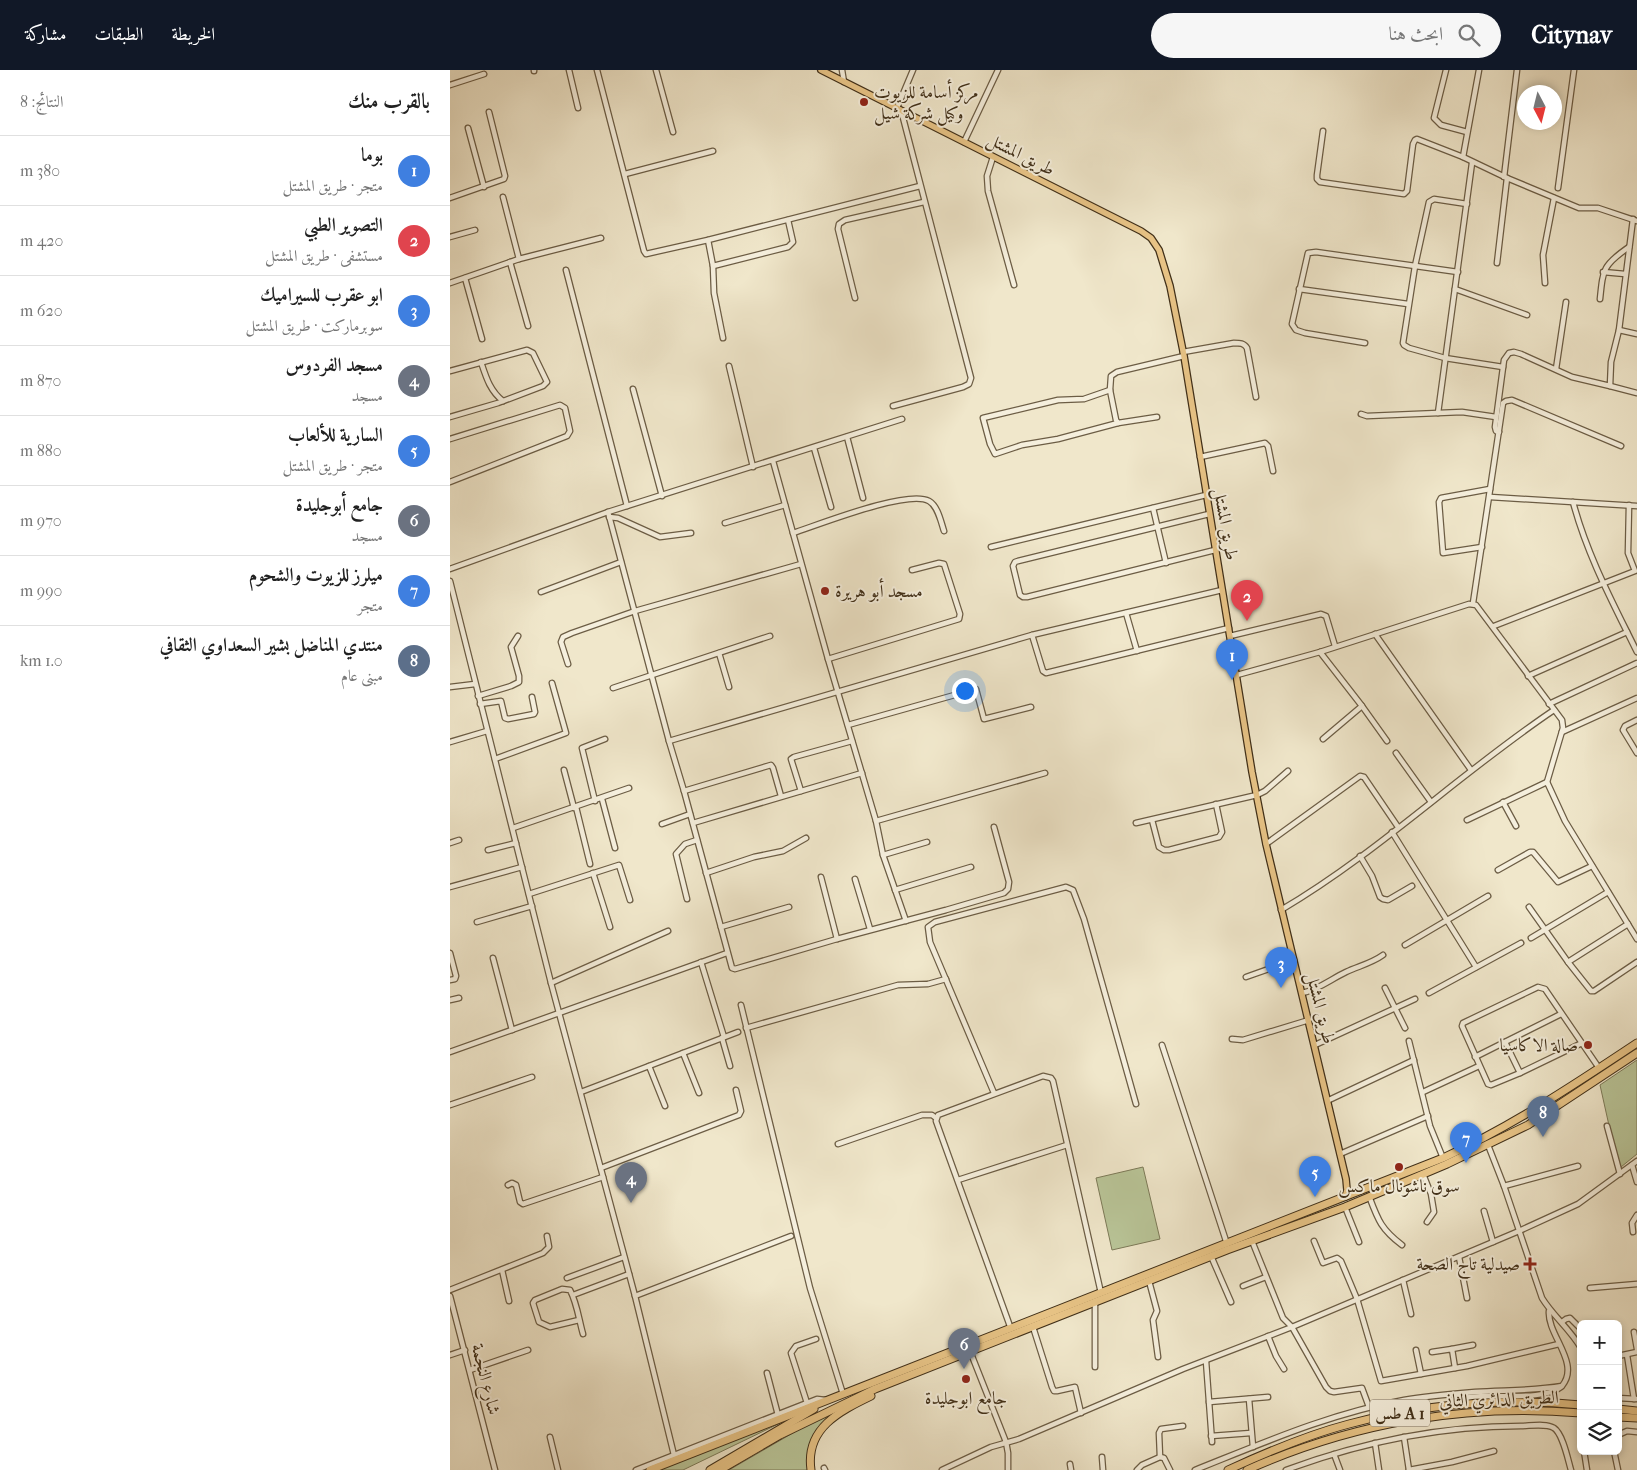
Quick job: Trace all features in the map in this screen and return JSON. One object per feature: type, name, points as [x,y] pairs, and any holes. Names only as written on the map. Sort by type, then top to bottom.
[{"type":"highway","points":[[650,1470],[1012,1331],[1101,1293],[1227,1246],[1443,1158],[1518,1120],[1637,1043]]},
{"type":"highway","points":[[720,1470],[805,1422],[866,1393],[970,1352],[1012,1331],[1033,1327],[1211,1256],[1227,1246],[1252,1241],[1346,1206],[1488,1145],[1528,1124],[1637,1053]]},
{"type":"highway","points":[[1558,1094],[1563,1102]]},
{"type":"highway","points":[[811,1470],[810,1458],[814,1442],[827,1423],[846,1409],[902,1382],[911,1375]]},
{"type":"highway","name":"الطريق الدائري الثاني","points":[[1228,1470],[1302,1439],[1349,1424],[1397,1414],[1499,1403],[1577,1406]]},
{"type":"highway","points":[[710,1470],[805,1415],[817,1405]]},
{"type":"highway","points":[[1622,1409],[1637,1411]]},
{"type":"highway","name":"الطريق الدائري الثاني","points":[[1247,1470],[1328,1439],[1412,1419],[1447,1414],[1498,1411],[1536,1410],[1577,1413]]},
{"type":"highway","points":[[1622,1416],[1637,1418]]},
{"type":"main road","name":"طريق المشتل","points":[[821,70],[1132,227],[1151,238],[1159,250],[1164,262],[1183,354],[1256,795],[1281,910],[1329,1100],[1346,1179],[1347,1190],[1345,1198]]},
{"type":"main road","name":"طريق المشتل","points":[[1346,1179],[1357,1192]]},
{"type":"street","points":[[569,70],[578,108]]},
{"type":"street","points":[[597,70],[646,254],[920,186]]},
{"type":"street","points":[[656,70],[673,132]]},
{"type":"street","points":[[842,70],[844,82]]},
{"type":"street","points":[[894,406],[964,387],[969,384],[971,378],[899,109],[913,70]]},
{"type":"street","points":[[964,142],[998,70]]},
{"type":"street","points":[[1446,70],[1434,118],[1440,124],[1468,132]]},
{"type":"street","points":[[1463,157],[1479,70]]},
{"type":"street","points":[[1497,262],[1517,70]]},
{"type":"street","points":[[1558,188],[1574,70]]},
{"type":"street","points":[[450,85],[484,74]]},
{"type":"street","points":[[450,198],[502,181],[505,176],[489,112]]},
{"type":"street","points":[[468,128],[484,187]]},
{"type":"street","points":[[1323,131],[1317,175],[1317,179],[1320,182],[1404,194],[1414,140],[1421,140],[1463,157],[1505,178],[1579,208],[1598,208],[1635,220],[1625,274],[1619,330],[1611,362],[1610,386]]},
{"type":"street","points":[[625,174],[713,151]]},
{"type":"street","points":[[992,157],[987,176],[988,191],[1014,285]]},
{"type":"street","points":[[1438,413],[1472,163]]},
{"type":"street","points":[[503,196],[519,259]]},
{"type":"street","points":[[1545,283],[1543,255],[1554,198]]},
{"type":"street","points":[[1467,204],[1434,199],[1429,202],[1408,304],[1404,345],[1445,358],[1503,367]]},
{"type":"street","points":[[855,298],[838,224],[845,220],[924,202]]},
{"type":"street","points":[[713,266],[788,247],[793,242],[788,220]]},
{"type":"street","points":[[450,237],[475,230]]},
{"type":"street","points":[[450,283],[519,259],[601,238]]},
{"type":"street","points":[[708,240],[713,266],[714,293],[723,338]]},
{"type":"street","points":[[1600,299],[1603,272],[1610,261],[1629,247]]},
{"type":"street","points":[[1365,343],[1319,336],[1296,330],[1292,324],[1306,256],[1310,252],[1458,272]]},
{"type":"street","points":[[510,262],[528,326]]},
{"type":"street","points":[[566,270],[627,506]]},
{"type":"street","points":[[1603,272],[1625,274]]},
{"type":"street","points":[[465,278],[482,339]]},
{"type":"street","points":[[1299,289],[1408,304]]},
{"type":"street","points":[[1455,289],[1526,315]]},
{"type":"street","points":[[1556,369],[1566,302]]},
{"type":"street","points":[[1619,330],[1637,334]]},
{"type":"street","points":[[1118,423],[1110,390],[1111,376],[1117,372],[1183,354],[1234,343],[1242,343],[1246,346],[1256,397]]},
{"type":"street","points":[[450,371],[527,350],[533,353],[547,380],[546,385],[503,401],[450,417]]},
{"type":"street","points":[[1498,432],[1495,429],[1503,367],[1506,356],[1514,352],[1572,377],[1637,393]]},
{"type":"street","points":[[481,362],[490,387],[495,395],[503,401]]},
{"type":"street","points":[[729,366],[753,467]]},
{"type":"street","points":[[633,389],[662,496]]},
{"type":"street","points":[[1110,390],[1084,399],[1058,400],[984,418],[990,444],[995,454],[1022,445],[1058,439],[1118,423],[1157,416]]},
{"type":"street","points":[[1473,603],[1503,403],[1512,400],[1621,446]]},
{"type":"street","points":[[450,439],[560,405],[564,408],[570,431],[567,436],[450,482]]},
{"type":"street","points":[[1361,414],[1367,416],[1462,412],[1496,417]]},
{"type":"street","points":[[450,569],[608,515],[627,506],[902,419]]},
{"type":"street","points":[[847,437],[864,498]]},
{"type":"street","points":[[1200,457],[1265,443],[1268,446],[1273,471]]},
{"type":"street","points":[[814,448],[831,507]]},
{"type":"street","points":[[773,461],[828,659],[876,821],[883,855],[906,921]]},
{"type":"street","points":[[1482,547],[1443,553],[1439,502],[1441,498],[1490,489]]},
{"type":"street","points":[[991,547],[1206,495]]},
{"type":"street","points":[[1490,497],[1637,506]]},
{"type":"street","points":[[793,533],[894,501],[918,498],[930,501],[935,506],[944,531]]},
{"type":"street","points":[[1573,502],[1584,541],[1637,652]]},
{"type":"street","points":[[725,523],[785,505]]},
{"type":"street","points":[[1494,626],[1636,571],[1628,553],[1629,505]]},
{"type":"street","points":[[1153,508],[1166,563]]},
{"type":"street","points":[[1209,514],[1014,562],[1013,566],[1020,594],[1023,597],[1027,597],[1215,550]]},
{"type":"street","points":[[608,515],[660,536],[692,533]]},
{"type":"street","points":[[608,515],[730,965],[735,969],[837,938],[906,921],[1004,893],[1008,889],[1010,882],[994,827]]},
{"type":"street","points":[[541,592],[621,562]]},
{"type":"street","points":[[828,659],[959,619],[960,614],[945,565],[939,563],[912,570]]},
{"type":"street","points":[[568,664],[561,642],[563,637],[588,626],[634,611],[801,564]]},
{"type":"street","points":[[450,580],[551,983],[635,1296],[674,1455]]},
{"type":"street","points":[[669,741],[1032,635],[1222,590]]},
{"type":"street","points":[[1473,603],[1494,626],[1528,676],[1562,720],[1562,732],[1547,782],[1566,822],[1637,939]]},
{"type":"street","points":[[1237,675],[1320,652],[1473,603]]},
{"type":"street","points":[[1126,613],[1137,651]]},
{"type":"street","points":[[1230,636],[1321,614],[1326,616],[1336,646]]},
{"type":"street","points":[[1032,635],[1044,673],[1229,628]]},
{"type":"street","points":[[1528,676],[1627,632]]},
{"type":"street","points":[[1374,634],[1471,770]]},
{"type":"street","points":[[478,696],[519,682],[511,647],[518,636]]},
{"type":"street","points":[[613,688],[770,636]]},
{"type":"street","points":[[720,652],[729,687]]},
{"type":"street","points":[[1320,652],[1387,741]]},
{"type":"street","points":[[1549,704],[1637,663]]},
{"type":"street","points":[[495,759],[566,733],[552,683]]},
{"type":"street","points":[[450,687],[475,684]]},
{"type":"street","points":[[848,725],[976,689],[984,719],[1031,707]]},
{"type":"street","points":[[480,704],[501,701],[505,718],[508,719],[534,714],[532,697]]},
{"type":"street","points":[[1562,732],[1637,698]]},
{"type":"street","points":[[1323,739],[1362,706]]},
{"type":"street","points":[[1281,910],[1360,856],[1509,741],[1554,710]]},
{"type":"street","points":[[1637,720],[1624,726],[1623,730],[1637,753]]},
{"type":"street","points":[[450,742],[487,731]]},
{"type":"street","points":[[595,801],[582,748],[605,739]]},
{"type":"street","points":[[800,791],[791,759],[852,741]]},
{"type":"street","points":[[1396,753],[1431,802]]},
{"type":"street","points":[[684,791],[771,765],[781,796]]},
{"type":"street","points":[[564,770],[590,864]]},
{"type":"street","points":[[1136,823],[1256,795],[1288,771]]},
{"type":"street","points":[[692,823],[862,773]]},
{"type":"street","points":[[876,821],[1045,773]]},
{"type":"street","points":[[1266,844],[1360,776],[1364,777],[1398,827]]},
{"type":"street","points":[[1467,820],[1547,782]]},
{"type":"street","points":[[512,828],[602,799],[629,788]]},
{"type":"street","points":[[602,799],[616,848]]},
{"type":"street","points":[[1503,802],[1516,826]]},
{"type":"street","points":[[1152,820],[1159,847],[1169,850],[1219,837],[1222,832],[1216,804]]},
{"type":"street","points":[[662,824],[690,814]]},
{"type":"street","points":[[1392,832],[1476,967]]},
{"type":"street","points":[[706,873],[754,857],[783,851],[799,844],[806,838]]},
{"type":"street","points":[[450,843],[459,840]]},
{"type":"street","points":[[687,898],[676,854],[684,844],[697,840]]},
{"type":"street","points":[[883,855],[927,842]]},
{"type":"street","points":[[488,850],[516,843]]},
{"type":"street","points":[[1498,870],[1530,852],[1533,852],[1558,882],[1592,866]]},
{"type":"street","points":[[1360,856],[1372,876],[1382,900],[1390,900],[1412,886]]},
{"type":"street","points":[[529,894],[619,865],[630,900]]},
{"type":"street","points":[[450,886],[522,867]]},
{"type":"street","points":[[895,890],[971,867]]},
{"type":"street","points":[[593,873],[610,926]]},
{"type":"street","points":[[821,877],[837,938]]},
{"type":"street","points":[[855,879],[870,929]]},
{"type":"street","points":[[994,1093],[930,942],[928,927],[930,924],[1059,888],[1070,887],[1075,894],[1092,944],[1136,1104]]},
{"type":"street","points":[[1531,938],[1608,892]]},
{"type":"street","points":[[1405,945],[1488,896]]},
{"type":"street","points":[[477,922],[532,906]]},
{"type":"street","points":[[721,927],[789,907]]},
{"type":"street","points":[[1529,907],[1544,930],[1591,991],[1637,962]]},
{"type":"street","points":[[1568,962],[1628,924]]},
{"type":"street","points":[[551,983],[668,931]]},
{"type":"street","points":[[1429,993],[1521,942]]},
{"type":"street","points":[[450,953],[456,978],[450,980]]},
{"type":"street","points":[[450,1052],[727,953]]},
{"type":"street","points":[[1302,992],[1311,991],[1383,955]]},
{"type":"street","points":[[493,958],[512,1030]]},
{"type":"street","points":[[1246,976],[1294,960]]},
{"type":"street","points":[[701,962],[730,1066]]},
{"type":"street","points":[[746,1028],[898,986],[928,984],[946,979]]},
{"type":"street","points":[[1582,1044],[1491,1085],[1488,1084],[1462,1031],[1462,1024],[1540,987],[1545,989],[1599,1068]]},
{"type":"street","points":[[1385,988],[1405,1028]]},
{"type":"street","points":[[450,1000],[459,998]]},
{"type":"street","points":[[1315,1045],[1415,999]]},
{"type":"street","points":[[740,1005],[810,1288],[844,1394]]},
{"type":"street","points":[[1475,1057],[1561,1014]]},
{"type":"street","points":[[1232,1039],[1243,1040],[1309,1020]]},
{"type":"street","points":[[581,1092],[738,1032]]},
{"type":"street","points":[[1409,1041],[1430,1126],[1443,1158]]},
{"type":"street","points":[[1505,1042],[1520,1073]]},
{"type":"street","points":[[1162,1045],[1227,1246]]},
{"type":"street","points":[[683,1053],[699,1093]]},
{"type":"street","points":[[1329,1100],[1414,1060]]},
{"type":"street","points":[[648,1066],[665,1106]]},
{"type":"street","points":[[1423,1092],[1479,1066]]},
{"type":"street","points":[[936,1118],[938,1115],[994,1093],[1043,1076],[1051,1078],[1101,1293]]},
{"type":"street","points":[[450,1105],[532,1077]]},
{"type":"street","points":[[601,1168],[738,1115],[740,1110],[736,1090]]},
{"type":"street","points":[[838,1144],[922,1115],[932,1115],[936,1118],[1012,1331]]},
{"type":"street","points":[[1340,1154],[1428,1116]]},
{"type":"street","points":[[1607,1126],[1620,1174]]},
{"type":"street","points":[[958,1180],[1067,1145]]},
{"type":"street","points":[[1488,1145],[1542,1298],[1549,1311],[1562,1322],[1577,1343]]},
{"type":"street","points":[[942,1470],[990,1447],[1019,1439],[1519,1231],[1578,1204],[1637,1161]]},
{"type":"street","points":[[1632,1165],[1637,1182]]},
{"type":"street","points":[[1504,1186],[1578,1166]]},
{"type":"street","points":[[1423,1174],[1431,1194],[1434,1212],[1427,1222]]},
{"type":"street","points":[[508,1185],[512,1183],[516,1185],[520,1202],[523,1204],[603,1177]]},
{"type":"street","points":[[1369,1196],[1380,1225],[1402,1245]]},
{"type":"street","points":[[1346,1206],[1359,1242]]},
{"type":"street","points":[[1484,1211],[1493,1242]]},
{"type":"street","points":[[1633,1232],[1632,1223],[1637,1215]]},
{"type":"street","points":[[450,1290],[546,1251],[549,1247],[547,1236]]},
{"type":"street","points":[[635,1296],[791,1236]]},
{"type":"street","points":[[1252,1241],[1283,1318],[1292,1327],[1328,1389],[1334,1392],[1362,1388],[1369,1407]]},
{"type":"street","points":[[1314,1241],[1323,1263],[1337,1258],[1340,1259],[1357,1299],[1380,1381],[1455,1368],[1559,1344]]},
{"type":"street","points":[[1211,1256],[1231,1302]]},
{"type":"street","points":[[567,1278],[624,1257]]},
{"type":"street","points":[[1458,1257],[1467,1298]]},
{"type":"street","points":[[502,1270],[509,1301]]},
{"type":"street","points":[[573,1295],[629,1274]]},
{"type":"street","points":[[1243,1286],[1266,1276]]},
{"type":"street","points":[[1403,1280],[1410,1314]]},
{"type":"street","points":[[1149,1281],[1157,1311],[1153,1320],[1158,1358]]},
{"type":"street","points":[[1590,1288],[1637,1284]]},
{"type":"street","points":[[579,1320],[550,1327],[539,1322],[533,1305],[535,1300],[562,1289],[570,1290],[573,1295],[583,1334]]},
{"type":"street","name":"شارع النجمة","points":[[450,1296],[495,1470]]},
{"type":"street","points":[[1095,1302],[1096,1367]]},
{"type":"street","points":[[1448,1407],[1453,1401],[1464,1398],[1545,1395],[1562,1386],[1566,1382],[1568,1370],[1565,1356],[1550,1324],[1549,1311]]},
{"type":"street","points":[[1562,1322],[1570,1318],[1577,1325]]},
{"type":"street","points":[[1033,1327],[1054,1391],[1075,1387],[1081,1413]]},
{"type":"street","points":[[1622,1356],[1637,1350],[1634,1332]]},
{"type":"street","points":[[1268,1336],[1276,1356],[1284,1369]]},
{"type":"street","points":[[806,1404],[791,1353],[796,1346],[816,1339]]},
{"type":"street","points":[[1432,1352],[1473,1345]]},
{"type":"street","points":[[1452,1349],[1455,1368]]},
{"type":"street","points":[[450,1355],[464,1350]]},
{"type":"street","points":[[470,1370],[528,1350]]},
{"type":"street","points":[[1416,1350],[1421,1374]]},
{"type":"street","points":[[970,1352],[1006,1442],[1008,1470]]},
{"type":"street","points":[[1622,1398],[1636,1399],[1627,1355]]},
{"type":"street","points":[[1206,1361],[1212,1442]]},
{"type":"street","points":[[767,1373],[778,1414]]},
{"type":"street","points":[[1195,1470],[1325,1420],[1369,1407],[1439,1395],[1533,1390],[1562,1386]]},
{"type":"street","points":[[1209,1402],[1268,1397]]},
{"type":"street","points":[[636,1470],[817,1399],[827,1401]]},
{"type":"street","points":[[1250,1399],[1253,1447]]},
{"type":"street","points":[[1160,1457],[1159,1433],[1162,1429],[1183,1426]]},
{"type":"street","points":[[1286,1470],[1334,1454],[1404,1436],[1471,1428],[1549,1426],[1559,1434],[1571,1470]]},
{"type":"street","points":[[1622,1433],[1637,1432]]},
{"type":"street","points":[[1211,1436],[1252,1433]]},
{"type":"street","points":[[1404,1436],[1409,1470],[1452,1462],[1494,1451]]},
{"type":"street","points":[[550,1437],[558,1470]]},
{"type":"street","points":[[1375,1443],[1379,1470]]},
{"type":"street","points":[[1334,1454],[1340,1470]]},
{"type":"street","points":[[1585,1455],[1587,1470]]},
{"type":"street","points":[[1615,1455],[1618,1470]]},
{"type":"street","points":[[1102,1457],[1103,1470]]},
{"type":"street","points":[[1137,1470],[1142,1465],[1160,1457]]},
{"type":"street","points":[[1160,1457],[1164,1458],[1170,1470]]},
{"type":"green space","points":[[1637,1060],[1637,1154],[1621,1167],[1618,1166],[1600,1085]]},
{"type":"green space","points":[[1143,1167],[1160,1239],[1112,1250],[1096,1178]]},
{"type":"green space","points":[[844,1407],[810,1445],[807,1459],[809,1470],[729,1470],[798,1430]]},
{"type":"green space","points":[[797,1415],[683,1470],[656,1470]]},
{"type":"place","name":"مركز أسامة للزيوت وكيل شركة شيل","points":[[864,102]]},
{"type":"place","name":"مسجد أبو هريرة","points":[[825,591]]},
{"type":"place","name":"التصوير الطبي","points":[[1247,621]]},
{"type":"place","name":"بوما","points":[[1232,680]]},
{"type":"place","name":"ابو عقرب للسيراميك","points":[[1281,988]]},
{"type":"place","name":"صالة الاكاسيا","points":[[1588,1045]]},
{"type":"place","name":"منتدي المناضل بشير السعداوي الثقافي","points":[[1543,1137]]},
{"type":"place","name":"ميلرز للزيوت والشحوم","points":[[1466,1163]]},
{"type":"place","name":"سوق ناشونال ماكس","points":[[1399,1167]]},
{"type":"place","name":"السارية للألعاب","points":[[1315,1197]]},
{"type":"place","name":"مسجد الفردوس","points":[[631,1203]]},
{"type":"place","name":"صيدلية تاج الصحة","points":[[1530,1264]]},
{"type":"place","name":"جامع أبوجليدة","points":[[964,1369]]},
{"type":"place","name":"جامع ابوجليدة","points":[[966,1379]]}]
